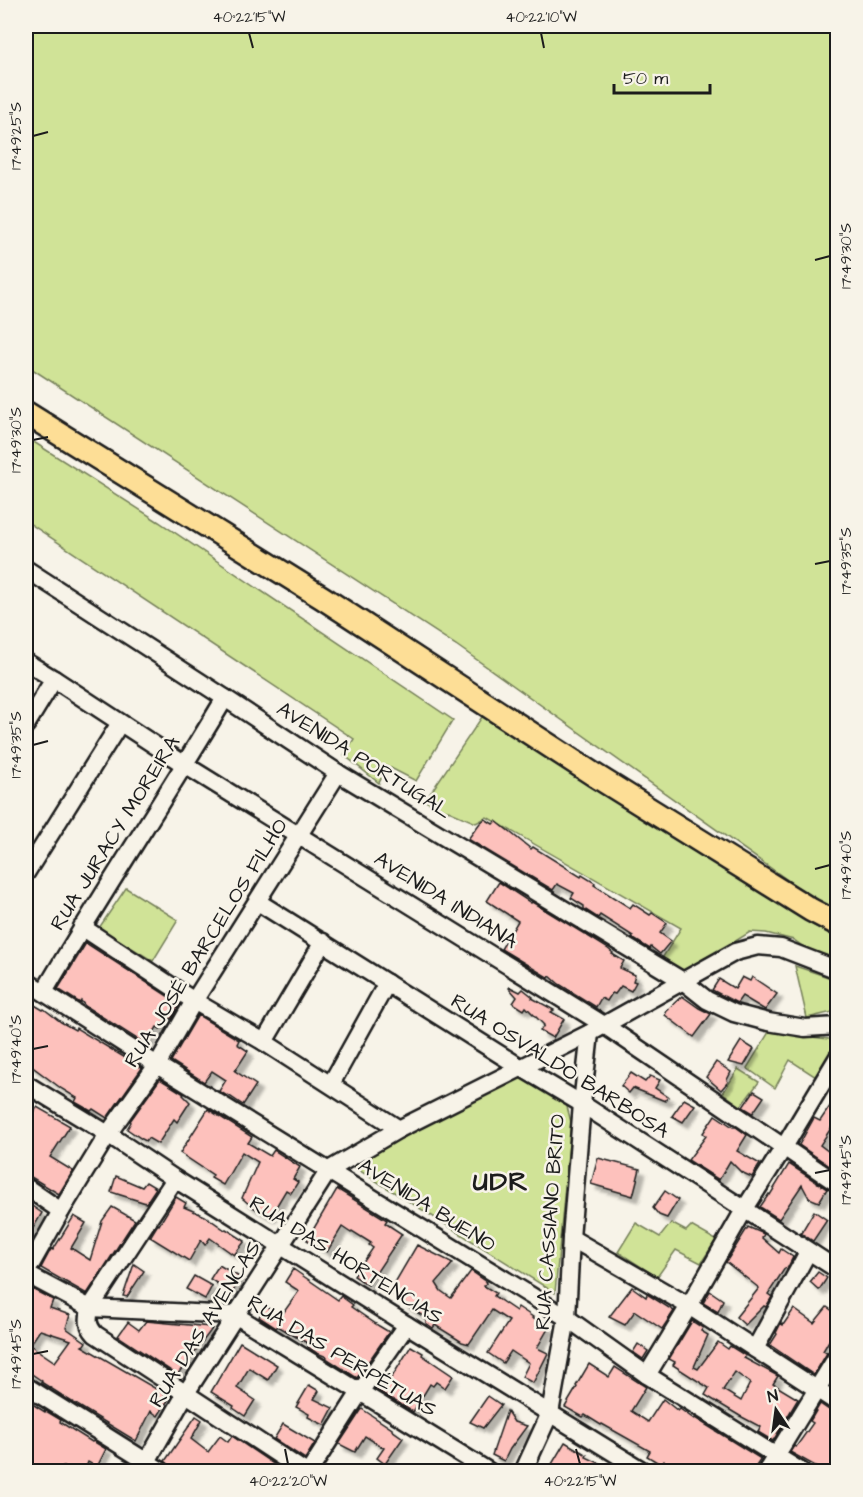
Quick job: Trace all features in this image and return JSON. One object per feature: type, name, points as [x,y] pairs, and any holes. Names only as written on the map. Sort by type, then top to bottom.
[{"type":"main road","points":[[27,419],[323,598],[596,776],[837,924]]},
{"type":"street","name":"AVENIDA PORTUGAL","points":[[26,569],[339,773],[683,981],[707,1000],[734,1013],[768,1022],[805,1028],[837,1026]]},
{"type":"street","name":"AVENIDA INDIANA","points":[[26,662],[784,1147],[837,1184]]},
{"type":"street","points":[[26,725],[54,679]]},
{"type":"street","name":"RUA JURACY MOREIRA","points":[[44,992],[225,698]]},
{"type":"street","points":[[26,873],[120,723]]},
{"type":"street","name":"RUA JOSÉ BARCELOS FILHO","points":[[26,1273],[108,1134],[157,1065],[194,1001],[339,773]]},
{"type":"street","name":"RUA OSVALDO BARBOSA","points":[[258,902],[582,1104],[837,1270]]},
{"type":"street","points":[[82,927],[194,1001],[264,1042],[399,1129]]},
{"type":"street","points":[[264,1042],[323,942]]},
{"type":"street","points":[[329,1170],[399,1129],[597,1029],[735,952],[758,946],[781,948],[837,970]]},
{"type":"street","name":"AVENIDA BUENO","points":[[26,981],[157,1065],[567,1318],[647,1375],[802,1472]]},
{"type":"street","points":[[331,1084],[387,983]]},
{"type":"street","name":"RUA CASSIANO BRITO","points":[[523,1472],[550,1413],[567,1318],[582,1104],[597,1029]]},
{"type":"street","points":[[647,1375],[837,1057]]},
{"type":"street","name":"RUA DAS HORTENCIAS","points":[[26,1084],[407,1325],[645,1472]]},
{"type":"street","name":"RUA DAS AVENCAS","points":[[144,1467],[186,1393],[329,1170]]},
{"type":"street","points":[[175,1179],[90,1308],[89,1327],[95,1334],[307,1472],[407,1325]]},
{"type":"street","points":[[26,1187],[61,1211]]},
{"type":"street","points":[[571,1238],[689,1306],[837,1403]]},
{"type":"street","points":[[755,1349],[808,1252]]},
{"type":"street","points":[[26,1273],[90,1308]]},
{"type":"street","name":"RUA DAS PERPÉTUAS","points":[[90,1308],[235,1315],[490,1472]]},
{"type":"street","points":[[766,1472],[837,1355]]},
{"type":"street","points":[[26,1386],[144,1467],[163,1472]]},
{"type":"green space","points":[[26,26],[837,26],[837,911],[813,898],[456,645],[26,365]]},
{"type":"green space","points":[[29,439],[159,522],[453,720],[416,781],[387,766],[379,783],[344,755],[354,739],[26,521],[26,445]]},
{"type":"green space","points":[[484,714],[811,924],[837,938],[837,965],[809,951],[794,940],[766,933],[750,932],[682,974],[661,960],[681,928],[487,817],[476,823],[425,801]]},
{"type":"green space","points":[[126,888],[178,920],[153,961],[99,928]]},
{"type":"green space","points":[[795,966],[837,980],[837,1011],[807,1018]]},
{"type":"green space","points":[[769,1032],[837,1040],[837,1051],[816,1077],[790,1060],[775,1088],[747,1068]]},
{"type":"green space","points":[[738,1069],[759,1082],[741,1106],[723,1093]]},
{"type":"green space","points":[[518,1072],[565,1099],[571,1122],[555,1293],[349,1164]]},
{"type":"green space","points":[[636,1223],[660,1237],[671,1223],[686,1231],[691,1226],[716,1240],[701,1263],[676,1250],[657,1277],[618,1252]]},
{"type":"building","points":[[485,819],[493,824],[496,821],[531,849],[533,847],[581,877],[582,875],[630,908],[633,904],[650,915],[652,913],[667,923],[660,933],[671,941],[660,954],[651,947],[650,949],[600,915],[598,918],[584,909],[584,906],[571,898],[574,893],[557,884],[553,890],[468,839]]},
{"type":"building","points":[[499,882],[607,948],[624,961],[620,968],[635,975],[633,981],[636,982],[631,991],[621,986],[615,994],[612,993],[607,1001],[601,998],[596,1007],[550,976],[549,978],[501,949],[518,921],[487,901]]},
{"type":"building","points":[[86,943],[180,1004],[171,1019],[168,1018],[160,1029],[157,1027],[147,1044],[85,1006],[81,1001],[80,1003],[58,989]]},
{"type":"building","points":[[742,977],[750,981],[752,977],[777,994],[765,1010],[742,996],[737,1003],[712,990],[719,979],[735,989]]},
{"type":"building","points":[[510,987],[520,992],[523,989],[532,998],[554,1010],[551,1012],[564,1019],[553,1038],[540,1031],[544,1025],[526,1007],[524,1010],[513,1003],[517,997]]},
{"type":"building","points":[[682,996],[711,1014],[694,1037],[665,1015],[665,1012]]},
{"type":"building","points":[[26,1000],[142,1068],[107,1118],[75,1102],[77,1098],[26,1062]]},
{"type":"building","points":[[198,1015],[239,1040],[237,1044],[248,1051],[235,1071],[256,1085],[243,1105],[219,1091],[226,1080],[212,1071],[204,1082],[171,1061]]},
{"type":"building","points":[[741,1041],[754,1049],[744,1066],[728,1062]]},
{"type":"building","points":[[716,1062],[731,1072],[728,1082],[721,1090],[706,1077]]},
{"type":"building","points":[[631,1073],[645,1082],[650,1076],[660,1080],[655,1088],[668,1097],[665,1101],[633,1088],[629,1093],[621,1086]]},
{"type":"building","points":[[160,1079],[184,1094],[190,1102],[177,1122],[174,1119],[158,1144],[148,1138],[146,1141],[127,1129],[130,1121]]},
{"type":"building","points":[[754,1091],[764,1097],[753,1113],[743,1107]]},
{"type":"building","points":[[837,1096],[837,1128],[833,1125],[820,1145],[837,1158],[837,1171],[799,1145],[814,1118],[820,1121]]},
{"type":"building","points":[[684,1099],[695,1105],[683,1122],[672,1116]]},
{"type":"building","points":[[26,1105],[35,1111],[37,1107],[70,1126],[50,1157],[73,1171],[59,1194],[26,1174]]},
{"type":"building","points":[[208,1109],[252,1137],[248,1143],[270,1156],[274,1150],[300,1167],[293,1179],[298,1182],[291,1193],[286,1190],[270,1217],[242,1198],[258,1162],[242,1152],[223,1185],[211,1178],[213,1175],[180,1153]]},
{"type":"building","points":[[715,1115],[747,1135],[737,1151],[760,1164],[752,1177],[741,1172],[730,1161],[719,1180],[688,1160],[706,1136],[703,1133]]},
{"type":"building","points":[[598,1158],[640,1169],[633,1196],[591,1184]]},
{"type":"building","points":[[789,1164],[827,1189],[819,1202],[809,1198],[802,1185],[779,1219],[760,1207]]},
{"type":"building","points":[[116,1176],[142,1187],[146,1182],[156,1188],[146,1203],[111,1192]]},
{"type":"building","points":[[337,1189],[387,1220],[385,1223],[402,1234],[368,1285],[354,1276],[373,1248],[369,1245],[371,1243],[342,1227],[327,1252],[307,1240]]},
{"type":"building","points":[[665,1191],[678,1200],[667,1218],[659,1215],[653,1208]]},
{"type":"building","points":[[176,1197],[186,1203],[184,1207],[205,1216],[245,1241],[234,1255],[210,1238],[205,1245],[201,1240],[189,1261],[150,1237]]},
{"type":"building","points":[[26,1202],[42,1213],[26,1240]]},
{"type":"building","points":[[112,1207],[135,1220],[87,1294],[41,1268],[74,1216],[86,1223],[71,1248],[90,1260],[102,1221]]},
{"type":"building","points":[[814,1211],[827,1220],[813,1241],[801,1233]]},
{"type":"building","points":[[748,1227],[764,1234],[762,1238],[779,1253],[781,1249],[793,1257],[768,1294],[772,1297],[766,1307],[764,1306],[745,1325],[736,1317],[759,1288],[726,1262]]},
{"type":"building","points":[[417,1245],[453,1263],[436,1283],[441,1291],[451,1298],[471,1271],[487,1282],[484,1286],[496,1293],[494,1296],[516,1311],[518,1307],[549,1327],[537,1348],[548,1353],[533,1383],[522,1377],[529,1363],[511,1351],[503,1363],[488,1353],[509,1321],[492,1310],[469,1344],[435,1325],[433,1328],[426,1323],[426,1318],[407,1306],[390,1291]]},
{"type":"building","points":[[134,1264],[144,1271],[127,1297],[123,1296]]},
{"type":"building","points":[[219,1265],[241,1278],[232,1293],[210,1279]]},
{"type":"building","points":[[293,1269],[338,1300],[341,1296],[353,1305],[351,1307],[389,1332],[357,1378],[308,1347],[309,1344],[259,1317],[265,1306],[281,1316],[299,1291],[285,1282]]},
{"type":"building","points":[[818,1272],[827,1278],[819,1290],[810,1282]]},
{"type":"building","points":[[194,1276],[212,1286],[205,1299],[186,1289]]},
{"type":"building","points":[[26,1286],[53,1300],[50,1308],[70,1315],[66,1328],[86,1342],[82,1346],[170,1397],[158,1416],[151,1411],[136,1441],[59,1394],[26,1370]],"holes":[[[40,1330],[71,1340],[55,1362],[30,1345]]]},
{"type":"building","points":[[632,1287],[674,1311],[662,1329],[635,1311],[625,1325],[609,1317]]},
{"type":"building","points":[[710,1291],[723,1300],[718,1312],[703,1303]]},
{"type":"building","points":[[827,1307],[837,1314],[837,1327],[823,1351],[827,1353],[814,1375],[770,1345],[781,1323],[783,1325],[794,1309],[814,1323]]},
{"type":"building","points":[[146,1321],[211,1327],[212,1329],[177,1375],[118,1336],[128,1322],[139,1330]]},
{"type":"building","points":[[692,1321],[703,1328],[701,1331],[708,1335],[694,1367],[698,1369],[718,1342],[728,1349],[730,1346],[746,1356],[744,1358],[778,1376],[773,1384],[798,1399],[773,1441],[758,1432],[761,1427],[705,1395],[709,1388],[673,1365],[675,1362],[669,1359]],"holes":[[[735,1372],[750,1383],[741,1401],[723,1390]]]},
{"type":"building","points":[[240,1342],[277,1365],[268,1380],[249,1368],[237,1388],[255,1400],[245,1416],[233,1408],[234,1406],[211,1392]]},
{"type":"building","points":[[638,1344],[648,1351],[643,1359],[633,1352]]},
{"type":"building","points":[[411,1346],[453,1376],[445,1388],[436,1382],[433,1386],[430,1384],[413,1412],[375,1389],[384,1377],[392,1377]]},
{"type":"building","points":[[589,1364],[609,1377],[615,1367],[646,1387],[631,1411],[648,1422],[663,1399],[678,1411],[680,1409],[761,1459],[752,1472],[684,1472],[664,1461],[662,1465],[647,1456],[650,1451],[585,1415],[583,1417],[565,1407]]},
{"type":"building","points":[[309,1385],[319,1391],[314,1399],[333,1408],[324,1425],[308,1417],[309,1414],[296,1407]]},
{"type":"building","points":[[488,1396],[501,1405],[483,1428],[470,1422]]},
{"type":"building","points":[[26,1400],[106,1449],[97,1467],[88,1462],[84,1472],[77,1472],[63,1466],[60,1472],[45,1472],[26,1462],[26,1456],[34,1437],[26,1431]]},
{"type":"building","points":[[820,1404],[837,1413],[837,1472],[826,1472],[790,1452],[813,1423],[810,1421]]},
{"type":"building","points":[[362,1409],[403,1438],[385,1464],[377,1458],[384,1448],[365,1436],[355,1452],[339,1444]]},
{"type":"building","points":[[507,1411],[514,1422],[527,1426],[504,1461],[492,1455]]},
{"type":"building","points":[[196,1416],[202,1420],[191,1439],[208,1452],[220,1436],[228,1442],[232,1436],[285,1472],[237,1472],[230,1468],[228,1472],[225,1472],[218,1467],[217,1469],[213,1467],[211,1472],[178,1472],[165,1461]]},
{"type":"building","points":[[283,1424],[315,1443],[305,1459],[274,1439]]},
{"type":"building","points":[[565,1442],[587,1455],[586,1457],[618,1472],[564,1472],[552,1464]]},
{"type":"district","name":"UDR","points":[[501,1182]]}]
